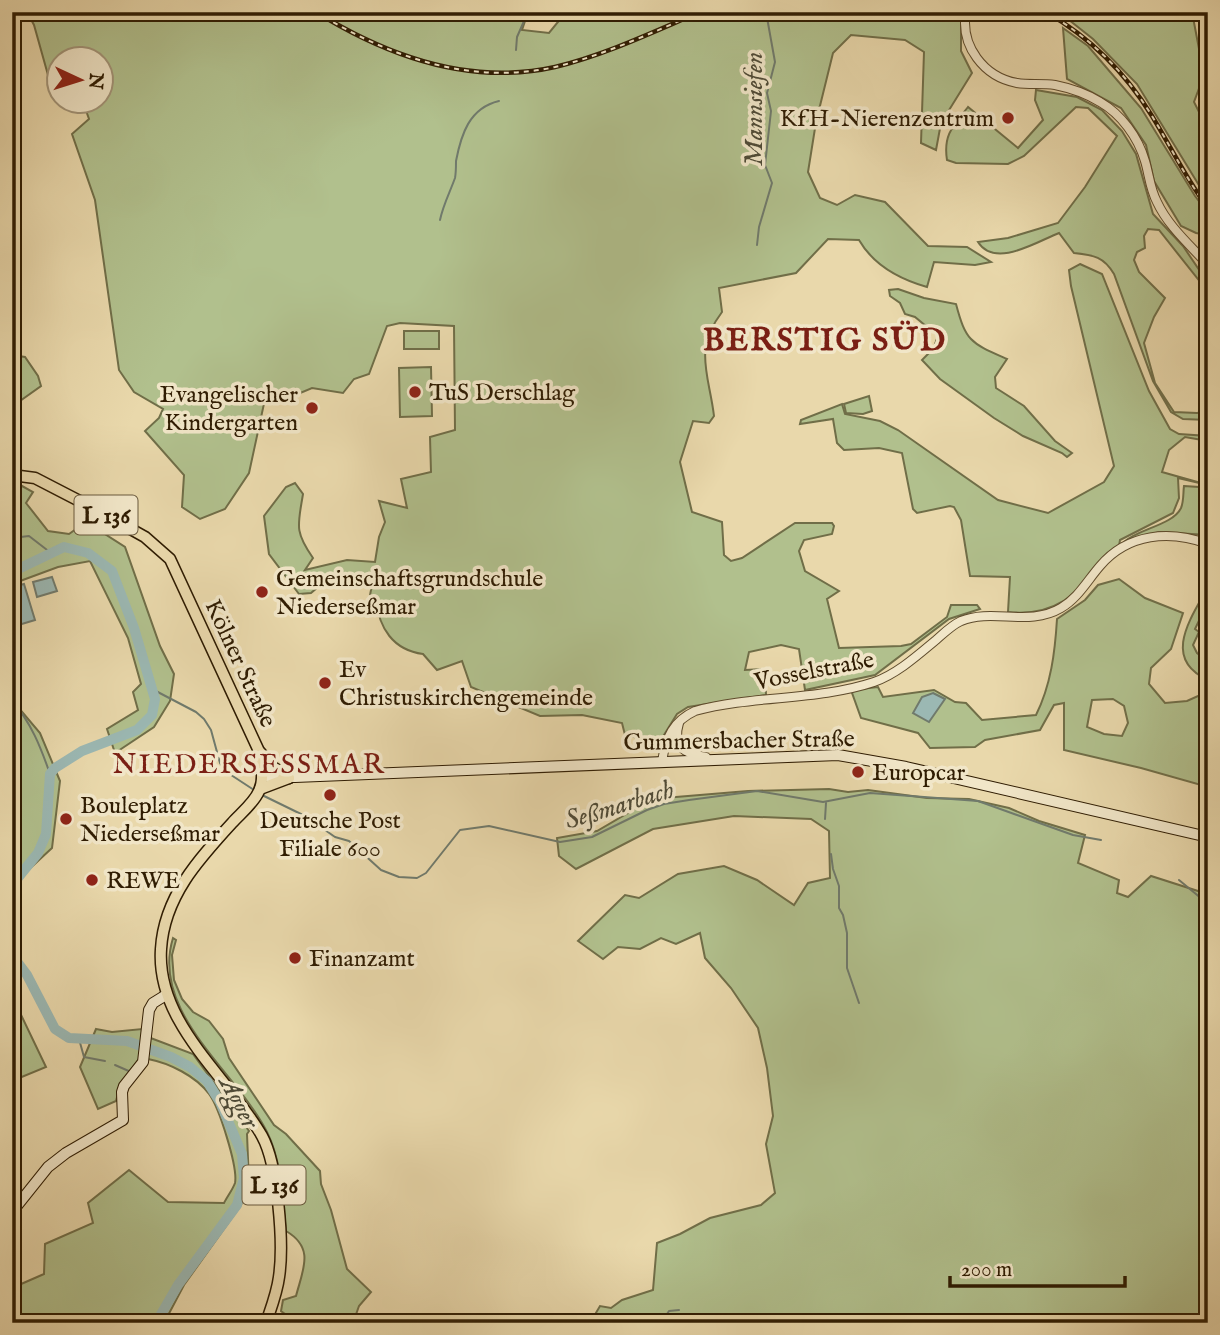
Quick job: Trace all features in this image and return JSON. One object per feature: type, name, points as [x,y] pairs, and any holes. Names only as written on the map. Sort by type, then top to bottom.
[{"type":"main road","name":"Kölner Straße","points":[[12,475],[35,478],[95,509],[145,537],[170,559],[258,749],[262,776],[258,792]]},
{"type":"main road","points":[[258,749],[273,767],[289,778]]},
{"type":"main road","name":"Gummersbacher Straße","points":[[262,776],[289,778],[662,761],[850,756],[1208,837]]},
{"type":"main road","points":[[258,792],[289,778]]},
{"type":"main road","name":"L 136","points":[[258,792],[190,870],[173,901],[161,941],[162,976],[166,995],[182,1024],[257,1128],[269,1153],[277,1204],[280,1259],[279,1277],[266,1323]]},
{"type":"main road","points":[[12,1212],[48,1167],[66,1153],[120,1123],[124,1115],[122,1092],[145,1056],[149,1010],[153,1003],[166,995]]},
{"type":"street","points":[[966,12],[967,37],[973,54],[991,72],[1017,83],[1055,85],[1086,94],[1119,116],[1145,160],[1156,202],[1208,265]]},
{"type":"street","name":"Vosselstraße","points":[[680,720],[700,710],[810,695],[876,681],[920,653],[955,624],[972,617],[1032,618],[1052,613],[1079,594],[1110,556],[1137,541],[1167,535],[1208,544]]},
{"type":"street","points":[[680,720],[676,739],[683,750],[717,759]]},
{"type":"street","points":[[662,761],[669,735],[680,720]]},
{"type":"green space","points":[[27,12],[528,12],[522,30],[549,33],[566,12],[961,12],[961,51],[972,73],[941,123],[936,150],[921,143],[924,52],[905,40],[851,35],[833,53],[816,122],[808,172],[820,198],[837,205],[855,195],[885,202],[928,246],[967,247],[991,262],[975,265],[934,262],[927,287],[888,270],[872,257],[859,240],[828,239],[796,273],[719,288],[722,312],[713,326],[705,351],[714,416],[709,423],[693,421],[680,462],[692,512],[722,522],[724,555],[731,561],[742,558],[795,523],[832,523],[832,534],[804,540],[799,551],[805,571],[839,591],[827,599],[839,648],[911,644],[947,617],[951,605],[977,605],[980,609],[949,619],[875,675],[805,690],[799,649],[781,645],[749,652],[745,670],[765,669],[766,695],[688,707],[677,714],[659,743],[625,735],[622,723],[582,715],[540,716],[471,687],[462,661],[437,670],[423,654],[403,648],[389,636],[380,620],[376,600],[370,595],[373,580],[369,574],[324,582],[311,593],[299,594],[269,554],[264,516],[286,487],[295,483],[303,494],[300,534],[313,558],[305,570],[347,560],[375,562],[379,537],[385,522],[379,501],[407,508],[401,479],[431,472],[430,437],[455,430],[454,326],[400,323],[387,326],[369,374],[354,379],[343,393],[312,388],[279,402],[265,399],[249,473],[225,509],[200,519],[182,507],[184,475],[145,431],[159,418],[163,409],[134,392],[119,370],[95,200],[72,134],[89,119],[88,116],[116,116],[116,46],[46,46],[46,68],[34,25]]},
{"type":"green space","points":[[1059,12],[1192,12],[1204,75],[1194,102],[1208,126],[1208,200],[1137,84],[1093,39]]},
{"type":"green space","points":[[1063,28],[1088,46],[1141,108],[1208,213],[1208,235],[1181,226],[1154,181],[1146,145],[1121,108],[1067,79]]},
{"type":"green space","points":[[1036,90],[1077,97],[1102,110],[1122,131],[1136,154],[1153,214],[1183,246],[1208,283],[1208,306],[1201,283],[1159,230],[1148,229],[1144,236],[1145,248],[1137,252],[1134,260],[1139,272],[1165,298],[1144,343],[1155,383],[1174,412],[1208,411],[1208,420],[1183,419],[1171,412],[1153,381],[1114,274],[1102,260],[1074,253],[1059,233],[1006,253],[986,250],[978,242],[1008,238],[1058,223],[1085,187],[1117,136],[1088,108],[1076,107],[1024,156],[1008,164],[956,163],[947,160],[948,137],[968,107],[1018,148],[1043,120],[1035,100]]},
{"type":"green space","points":[[1080,264],[1102,274],[1149,391],[1170,429],[1179,434],[1208,436],[1208,441],[1185,437],[1169,450],[1162,472],[1208,485],[1178,478],[1179,498],[1173,513],[1120,540],[1119,546],[1072,595],[1059,604],[1044,609],[1008,612],[1010,577],[970,576],[961,520],[954,507],[917,513],[913,509],[902,453],[879,448],[844,450],[837,443],[833,419],[800,424],[801,420],[842,404],[845,414],[880,421],[898,430],[998,500],[1048,513],[1104,482],[1114,466],[1071,286],[1069,270]]},
{"type":"green space","points":[[898,289],[924,298],[956,304],[963,326],[972,340],[1007,359],[995,377],[996,388],[1024,406],[1055,441],[1072,453],[1067,457],[1023,436],[940,379],[922,360],[933,349],[938,336],[915,317],[905,314],[900,303],[890,296],[889,290]]},
{"type":"green space","name":"TuS Derschlag","points":[[404,331],[439,331],[439,349],[404,349]]},
{"type":"green space","points":[[12,355],[25,357],[38,376],[41,386],[20,401],[18,465],[12,466]]},
{"type":"green space","name":"TuS Derschlag","points":[[431,367],[432,416],[400,417],[399,368]]},
{"type":"green space","points":[[869,396],[872,411],[863,414],[846,413],[844,404]]},
{"type":"green space","points":[[22,486],[33,492],[26,503],[48,531],[69,534],[86,522],[125,547],[160,646],[174,674],[170,701],[154,727],[115,753],[107,729],[138,710],[133,692],[141,684],[128,638],[90,561],[58,567],[12,584],[12,493]]},
{"type":"green space","points":[[1184,486],[1199,487],[1205,500],[1207,498],[1202,489],[1208,490],[1208,535],[1159,532],[1124,542],[1177,514],[1182,505]]},
{"type":"green space","points":[[1119,579],[1145,598],[1183,613],[1171,649],[1151,668],[1149,684],[1165,703],[1208,695],[1208,787],[1064,750],[1064,703],[1054,705],[1040,730],[985,740],[975,747],[930,748],[918,733],[861,718],[851,690],[878,687],[883,697],[934,690],[955,702],[966,703],[982,720],[1036,715],[1051,668],[1057,619],[1085,600],[1098,585]],"holes":[[[1113,699],[1124,706],[1128,723],[1122,736],[1104,734],[1087,727],[1092,700]]]},
{"type":"green space","points":[[1208,587],[1208,602],[1195,629],[1199,632],[1193,645],[1197,653],[1208,661],[1208,680],[1194,671],[1186,661],[1183,650],[1188,625]]},
{"type":"green space","points":[[12,700],[40,733],[60,781],[52,848],[25,873],[12,893]]},
{"type":"green space","points":[[829,789],[969,799],[1009,808],[1039,821],[1085,835],[1078,863],[1119,880],[1117,893],[1128,897],[1151,876],[1201,892],[1208,897],[1208,1323],[590,1323],[600,1306],[611,1308],[622,1300],[653,1290],[657,1243],[710,1218],[761,1205],[775,1193],[766,1144],[773,1116],[767,1068],[758,1028],[731,988],[705,958],[700,933],[676,944],[661,938],[640,949],[618,947],[603,959],[578,941],[625,895],[639,898],[678,874],[724,866],[757,880],[794,905],[808,883],[830,878],[829,831],[811,819],[734,816],[653,829],[576,869],[559,856],[557,838],[597,831],[652,799],[748,791]]},
{"type":"green space","points":[[173,938],[176,940],[172,955],[174,980],[182,999],[193,1012],[209,1021],[223,1039],[229,1058],[274,1125],[286,1134],[320,1171],[321,1184],[347,1269],[371,1292],[359,1306],[353,1323],[297,1323],[281,1311],[283,1300],[296,1296],[304,1268],[304,1252],[295,1238],[286,1231],[279,1168],[267,1132],[184,1016],[174,991],[169,965]]},
{"type":"green space","points":[[12,996],[46,1067],[12,1081]]},
{"type":"green space","points":[[96,1029],[112,1032],[142,1029],[141,1056],[120,1086],[116,1101],[98,1109],[80,1067]]},
{"type":"green space","points":[[148,1037],[193,1054],[249,1131],[249,1183],[241,1205],[184,1285],[164,1323],[12,1323],[12,1288],[44,1274],[45,1244],[93,1223],[88,1203],[129,1170],[168,1202],[224,1203],[235,1183],[231,1151],[209,1094],[190,1076],[148,1059]]},
{"type":"water","points":[[52,577],[57,591],[37,597],[33,582]]},
{"type":"water","points":[[24,584],[35,620],[12,627],[12,587]]},
{"type":"water","points":[[933,693],[945,699],[929,722],[913,713],[922,697]]},
{"type":"waterway","points":[[516,50],[517,37],[528,12]]},
{"type":"waterway","name":"Mannsiefen","points":[[757,245],[759,227],[772,183],[765,165],[771,111],[767,93],[775,62],[766,12]]},
{"type":"waterway","points":[[440,220],[455,178],[456,161],[464,132],[480,110],[499,101]]},
{"type":"waterway","points":[[12,538],[29,536],[51,553]]},
{"type":"waterway","name":"Agger","points":[[12,572],[64,547],[88,553],[112,571],[134,628],[155,699],[152,715],[137,730],[82,751],[50,774],[46,834],[38,853],[12,885]]},
{"type":"waterway","name":"Seßmarbach","points":[[152,689],[204,719],[211,730],[220,763],[225,771],[254,790]]},
{"type":"waterway","points":[[12,701],[30,726],[50,774]]},
{"type":"waterway","name":"Seßmarbach","points":[[262,795],[305,816],[335,837],[349,841],[381,870],[399,877],[417,878],[426,873],[460,830],[489,826],[560,842],[592,837],[664,804],[757,791],[823,802],[870,793],[978,801],[1073,835],[1101,840]]},
{"type":"waterway","points":[[825,819],[826,803]]},
{"type":"waterway","points":[[831,854],[839,886],[839,908],[847,933],[847,968],[859,1003]]},
{"type":"waterway","name":"Seßmarbach","points":[[1179,880],[1208,904]]},
{"type":"waterway","name":"Agger","points":[[12,955],[27,975],[55,1029],[69,1038],[127,1041],[171,1057],[190,1067],[207,1081],[220,1102],[242,1154],[244,1178],[237,1205],[178,1285],[156,1323]]},
{"type":"waterway","points":[[79,1039],[84,1057],[105,1061]]},
{"type":"waterway","points":[[115,1065],[131,1072]]},
{"type":"waterway","points":[[661,1323],[669,1311],[679,1310]]},
{"type":"railway","points":[[316,12],[343,28],[400,54],[461,70],[492,73],[523,72],[574,62],[700,12]]},
{"type":"railway","points":[[1046,12],[1078,33],[1106,57],[1130,85],[1142,100],[1208,208]]},
{"type":"place","name":"KfH-Nierenzentrum","points":[[1008,118]]},
{"type":"place","name":"TuS Derschlag","points":[[415,392]]},
{"type":"place","name":"Evangelischer Kindergarten","points":[[312,408]]},
{"type":"place","name":"Gemeinschaftsgrundschule Niederseßmar","points":[[262,592]]},
{"type":"place","name":"Ev Christuskirchengemeinde","points":[[325,683]]},
{"type":"place","name":"Europcar","points":[[858,772]]},
{"type":"place","name":"Deutsche Post Filiale 600","points":[[330,795]]},
{"type":"place","name":"Bouleplatz Niederseßmar","points":[[66,819]]},
{"type":"place","name":"REWE","points":[[92,880]]},
{"type":"place","name":"Finanzamt","points":[[295,958]]},
{"type":"district","name":"BERSTIG SÜD","points":[[825,339]]},
{"type":"district","name":"NIEDERSESSMAR","points":[[249,763]]}]
